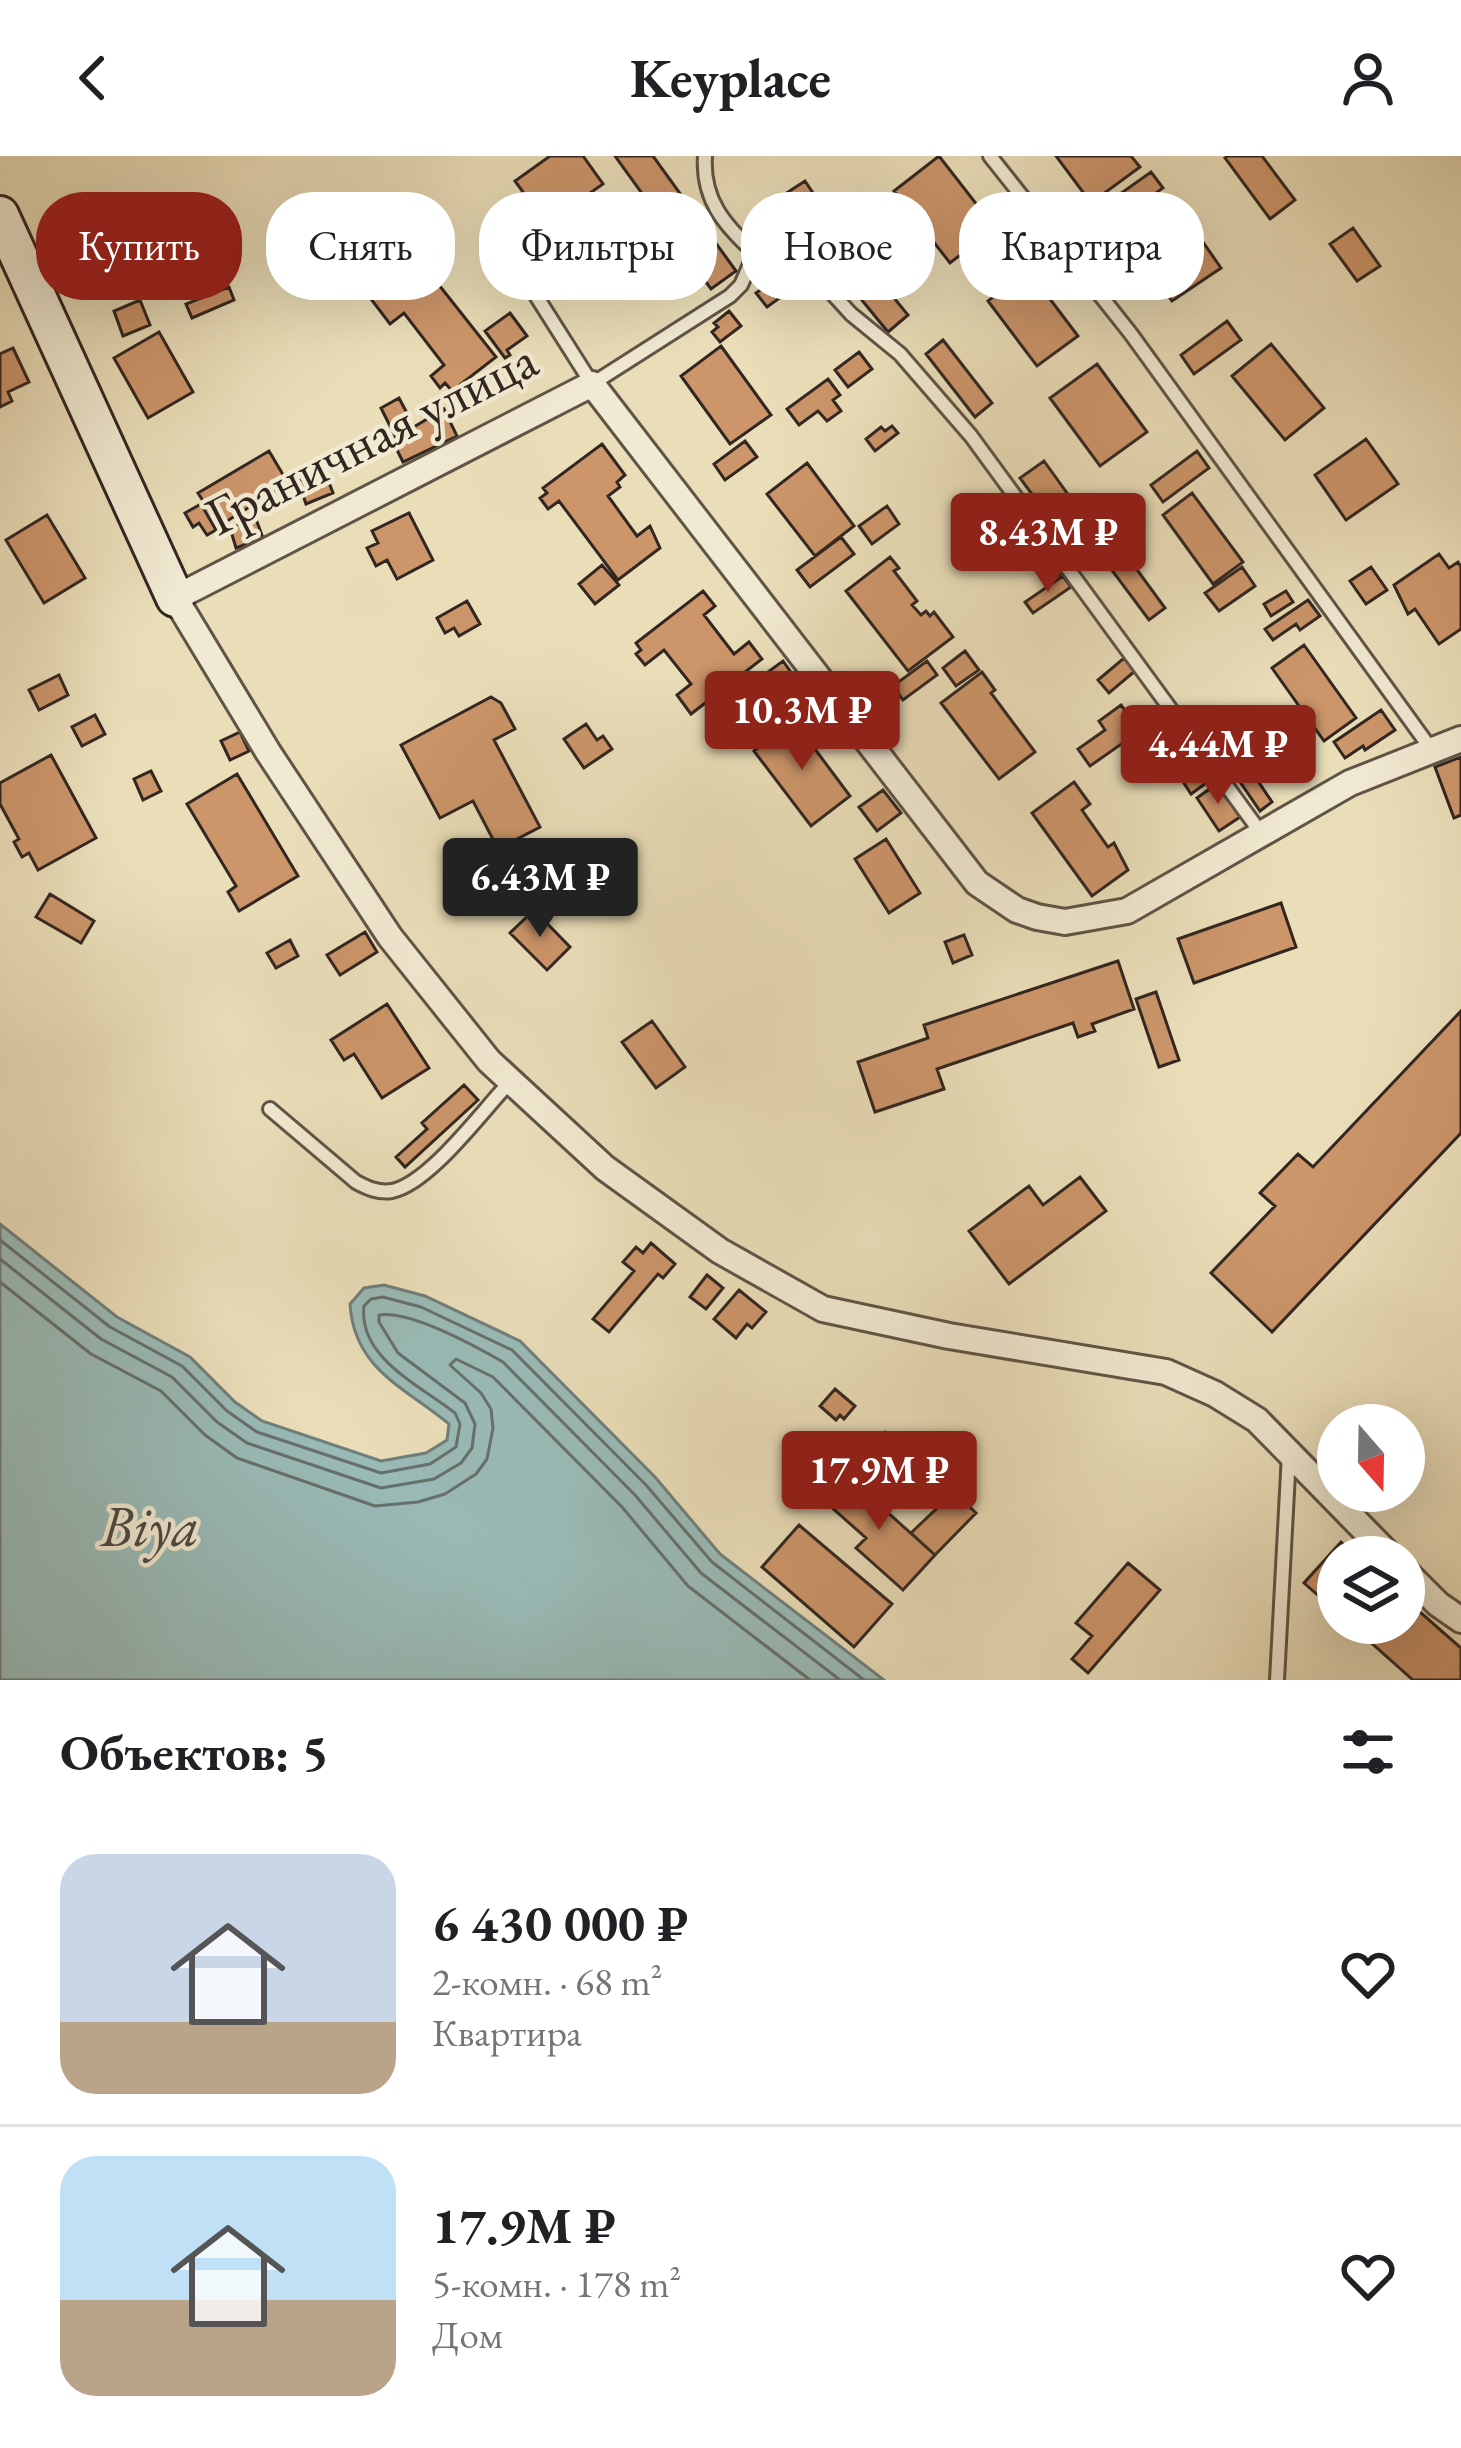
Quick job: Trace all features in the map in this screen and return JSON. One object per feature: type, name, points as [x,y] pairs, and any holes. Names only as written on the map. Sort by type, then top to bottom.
[{"type":"street","name":"Граничная улица","points":[[0,215],[176,598],[592,384],[977,883],[1037,917],[1065,922],[1126,911],[1350,783],[1461,739]]},
{"type":"street","points":[[176,598],[268,752],[390,937],[510,1082],[605,1168],[656,1207],[798,1298],[864,1320],[1166,1372],[1215,1394],[1257,1420],[1370,1536]]},
{"type":"street","points":[[1425,1588],[1461,1620]]},
{"type":"lane","points":[[705,156],[704,177],[717,212],[741,239]]},
{"type":"lane","points":[[990,156],[1131,334],[1431,749]]},
{"type":"lane","points":[[538,300],[592,384],[741,285]]},
{"type":"lane","points":[[838,300],[900,354],[970,436],[1261,833]]},
{"type":"lane","points":[[269,1109],[356,1182],[391,1191],[420,1176],[510,1082]]},
{"type":"lane","points":[[1276,1680],[1289,1453]]},
{"type":"water","name":"Biya","points":[[0,1224],[117,1317],[190,1357],[235,1402],[262,1421],[381,1461],[426,1453],[447,1440],[449,1424],[384,1374],[361,1345],[350,1304],[364,1288],[384,1285],[425,1296],[520,1341],[655,1477],[720,1554],[884,1680],[0,1680]]},
{"type":"building","points":[[550,156],[583,156],[603,184],[592,192],[523,192],[515,181]]},
{"type":"building","points":[[615,156],[653,156],[679,192],[641,192]]},
{"type":"building","points":[[939,156],[967,192],[959,192],[959,256],[950,263],[935,244],[935,192],[894,191]]},
{"type":"building","points":[[1056,156],[1131,156],[1140,167],[1106,192],[1083,192]]},
{"type":"building","points":[[1262,156],[1295,200],[1270,219],[1225,158]]},
{"type":"building","points":[[1151,172],[1163,188],[1157,192],[1123,192]]},
{"type":"building","points":[[805,181],[812,192],[788,192]]},
{"type":"building","points":[[1353,228],[1380,266],[1357,281],[1330,244]]},
{"type":"building","points":[[1204,244],[1221,268],[1204,279]]},
{"type":"building","points":[[717,245],[736,271],[717,285]]},
{"type":"building","points":[[140,300],[150,325],[123,336],[114,311]]},
{"type":"building","points":[[196,300],[234,300],[192,318],[186,304]]},
{"type":"building","points":[[372,300],[451,300],[496,357],[452,391],[445,383],[440,388],[431,376],[444,365],[404,313],[390,324]]},
{"type":"building","points":[[862,300],[896,300],[908,315],[888,332]]},
{"type":"building","points":[[1051,300],[1078,336],[1037,366],[988,301]]},
{"type":"building","points":[[729,311],[741,326],[720,342],[712,332],[718,327],[714,323]]},
{"type":"building","points":[[510,313],[527,336],[507,350],[510,355],[505,358],[485,331]]},
{"type":"building","points":[[1227,321],[1241,340],[1194,374],[1181,355]]},
{"type":"building","points":[[159,332],[193,392],[148,418],[114,358]]},
{"type":"building","points":[[943,340],[992,403],[975,417],[926,354]]},
{"type":"building","points":[[1271,344],[1324,408],[1285,440],[1232,376]]},
{"type":"building","points":[[721,346],[771,415],[730,444],[681,376]]},
{"type":"building","points":[[13,348],[29,382],[8,392],[12,401],[0,407],[0,354]]},
{"type":"building","points":[[859,352],[872,369],[848,387],[835,370]]},
{"type":"building","points":[[1097,364],[1147,432],[1100,466],[1050,398]]},
{"type":"building","points":[[828,379],[840,395],[833,400],[841,411],[827,421],[818,411],[799,425],[787,409]]},
{"type":"building","points":[[399,398],[408,415],[401,419],[408,432],[396,438],[381,408]]},
{"type":"building","points":[[444,409],[457,436],[403,462],[392,440]]},
{"type":"building","points":[[892,426],[898,433],[875,451],[866,439],[881,427],[885,431]]},
{"type":"building","points":[[1366,439],[1398,484],[1346,520],[1315,475]]},
{"type":"building","points":[[745,441],[757,457],[725,480],[714,464]]},
{"type":"building","points":[[602,444],[625,475],[617,482],[620,487],[608,496],[637,536],[650,526],[660,548],[618,580],[559,501],[548,509],[540,498],[547,493],[543,488]]},
{"type":"building","points":[[269,451],[288,483],[219,526],[198,493]]},
{"type":"building","points":[[1197,451],[1209,468],[1163,502],[1151,485]]},
{"type":"building","points":[[1044,461],[1077,507],[1054,524],[1020,478]]},
{"type":"building","points":[[807,463],[854,526],[815,556],[767,494]]},
{"type":"building","points":[[315,475],[316,479],[326,475],[333,493],[306,504],[298,481]]},
{"type":"building","points":[[1192,493],[1243,562],[1213,584],[1163,515]]},
{"type":"building","points":[[201,504],[216,530],[207,535],[199,523],[193,527],[185,513]]},
{"type":"building","points":[[887,506],[899,524],[872,544],[859,526]]},
{"type":"building","points":[[409,513],[433,560],[397,579],[387,560],[376,566],[367,548],[378,543],[372,531]]},
{"type":"building","points":[[47,515],[85,578],[44,603],[6,540]]},
{"type":"building","points":[[256,519],[263,538],[236,548],[230,528]]},
{"type":"building","points":[[841,537],[854,554],[810,587],[797,570]]},
{"type":"building","points":[[1047,548],[1063,572],[1049,582],[1033,558]]},
{"type":"building","points":[[1439,554],[1449,568],[1458,562],[1461,567],[1461,629],[1439,644],[1415,609],[1408,614],[1394,585]]},
{"type":"building","points":[[1127,556],[1165,608],[1149,620],[1111,569]]},
{"type":"building","points":[[890,557],[899,568],[894,571],[917,601],[912,605],[921,615],[934,612],[953,637],[908,671],[846,591]]},
{"type":"building","points":[[602,565],[619,585],[595,604],[579,584]]},
{"type":"building","points":[[1242,567],[1255,586],[1219,611],[1205,593]]},
{"type":"building","points":[[1371,567],[1387,590],[1366,604],[1350,581]]},
{"type":"building","points":[[1063,576],[1071,587],[1033,613],[1025,602]]},
{"type":"building","points":[[703,591],[715,606],[704,615],[734,654],[749,642],[762,659],[691,714],[677,695],[691,684],[664,650],[645,665],[636,654],[641,650],[636,643]]},
{"type":"building","points":[[1286,591],[1293,602],[1271,616],[1264,604]]},
{"type":"building","points":[[1308,600],[1320,616],[1300,630],[1296,624],[1273,640],[1265,629]]},
{"type":"building","points":[[467,601],[480,624],[459,636],[454,628],[445,633],[437,618]]},
{"type":"building","points":[[1304,645],[1356,718],[1324,741],[1272,668]]},
{"type":"building","points":[[965,651],[979,670],[956,686],[943,668]]},
{"type":"building","points":[[1124,658],[1135,671],[1109,693],[1098,680]]},
{"type":"building","points":[[783,661],[795,678],[750,711],[738,694]]},
{"type":"building","points":[[927,661],[937,675],[903,700],[893,686]]},
{"type":"building","points":[[982,672],[995,690],[991,693],[1035,752],[999,779],[941,703]]},
{"type":"building","points":[[59,675],[68,695],[39,710],[29,690]]},
{"type":"building","points":[[491,697],[501,703],[515,729],[494,740],[540,827],[498,849],[473,801],[440,818],[401,745]]},
{"type":"building","points":[[1121,705],[1129,716],[1139,709],[1150,724],[1090,766],[1078,749],[1105,730],[1099,721]]},
{"type":"building","points":[[1381,710],[1395,730],[1345,758],[1334,742]]},
{"type":"building","points":[[95,715],[105,734],[82,746],[72,727]]},
{"type":"building","points":[[1216,719],[1272,802],[1260,811],[1203,728]]},
{"type":"building","points":[[794,721],[850,796],[811,826],[754,751]]},
{"type":"building","points":[[586,724],[597,740],[603,736],[612,749],[584,768],[564,739]]},
{"type":"building","points":[[240,732],[249,751],[230,760],[221,741]]},
{"type":"building","points":[[51,755],[96,838],[38,870],[29,853],[22,857],[14,842],[19,839],[0,804],[0,783]]},
{"type":"building","points":[[1461,757],[1461,815],[1454,818],[1435,767]]},
{"type":"building","points":[[1191,769],[1196,776],[1202,771],[1209,781],[1191,794],[1180,777]]},
{"type":"building","points":[[151,771],[161,791],[143,800],[134,779]]},
{"type":"building","points":[[237,774],[298,876],[239,911],[228,892],[236,886],[187,804]]},
{"type":"building","points":[[1074,782],[1090,804],[1082,810],[1108,847],[1114,843],[1128,870],[1092,896],[1032,813]]},
{"type":"building","points":[[1218,783],[1240,817],[1219,831],[1197,798]]},
{"type":"building","points":[[883,790],[901,813],[877,831],[859,807]]},
{"type":"building","points":[[886,839],[920,893],[889,913],[855,859]]},
{"type":"building","points":[[50,894],[94,921],[81,943],[36,917]]},
{"type":"building","points":[[1281,903],[1296,947],[1194,983],[1178,939]]},
{"type":"building","points":[[534,910],[570,947],[547,970],[510,933]]},
{"type":"building","points":[[365,932],[377,952],[340,975],[327,955]]},
{"type":"building","points":[[964,935],[972,955],[953,963],[945,942]]},
{"type":"building","points":[[290,940],[298,956],[276,968],[267,953]]},
{"type":"building","points":[[1118,961],[1134,1009],[1092,1024],[1095,1031],[1078,1037],[1073,1023],[937,1069],[944,1089],[875,1112],[858,1062],[928,1038],[924,1025]]},
{"type":"building","points":[[1156,992],[1179,1060],[1159,1067],[1136,999]]},
{"type":"building","points":[[387,1004],[429,1068],[382,1098],[354,1054],[344,1060],[331,1040]]},
{"type":"building","points":[[1461,1011],[1461,1133],[1272,1332],[1211,1273],[1275,1206],[1260,1193],[1298,1154],[1313,1167]]},
{"type":"building","points":[[652,1021],[685,1067],[656,1088],[622,1042]]},
{"type":"building","points":[[464,1085],[478,1100],[405,1167],[396,1157],[427,1129],[422,1123]]},
{"type":"building","points":[[1080,1177],[1106,1211],[1009,1284],[969,1231],[1029,1186],[1043,1205]]},
{"type":"building","points":[[651,1243],[675,1264],[663,1278],[658,1274],[609,1332],[593,1319],[634,1271],[623,1262],[636,1247],[643,1253]]},
{"type":"building","points":[[707,1275],[723,1288],[706,1309],[690,1297]]},
{"type":"building","points":[[739,1290],[766,1312],[736,1338],[714,1319]]},
{"type":"building","points":[[835,1389],[855,1406],[844,1419],[840,1415],[836,1420],[820,1406]]},
{"type":"building","points":[[885,1432],[911,1456],[899,1470],[872,1446]]},
{"type":"building","points":[[846,1475],[935,1555],[903,1590],[856,1548],[866,1538],[820,1497]]},
{"type":"building","points":[[954,1492],[976,1513],[935,1555],[911,1533]]},
{"type":"building","points":[[799,1525],[892,1604],[854,1647],[762,1567]]},
{"type":"building","points":[[1128,1563],[1160,1590],[1088,1673],[1072,1659],[1092,1636],[1076,1623]]},
{"type":"building","points":[[1317,1569],[1317,1594],[1304,1583]]},
{"type":"building","points":[[1425,1616],[1461,1648],[1461,1680],[1413,1680],[1373,1644],[1425,1644]]}]
